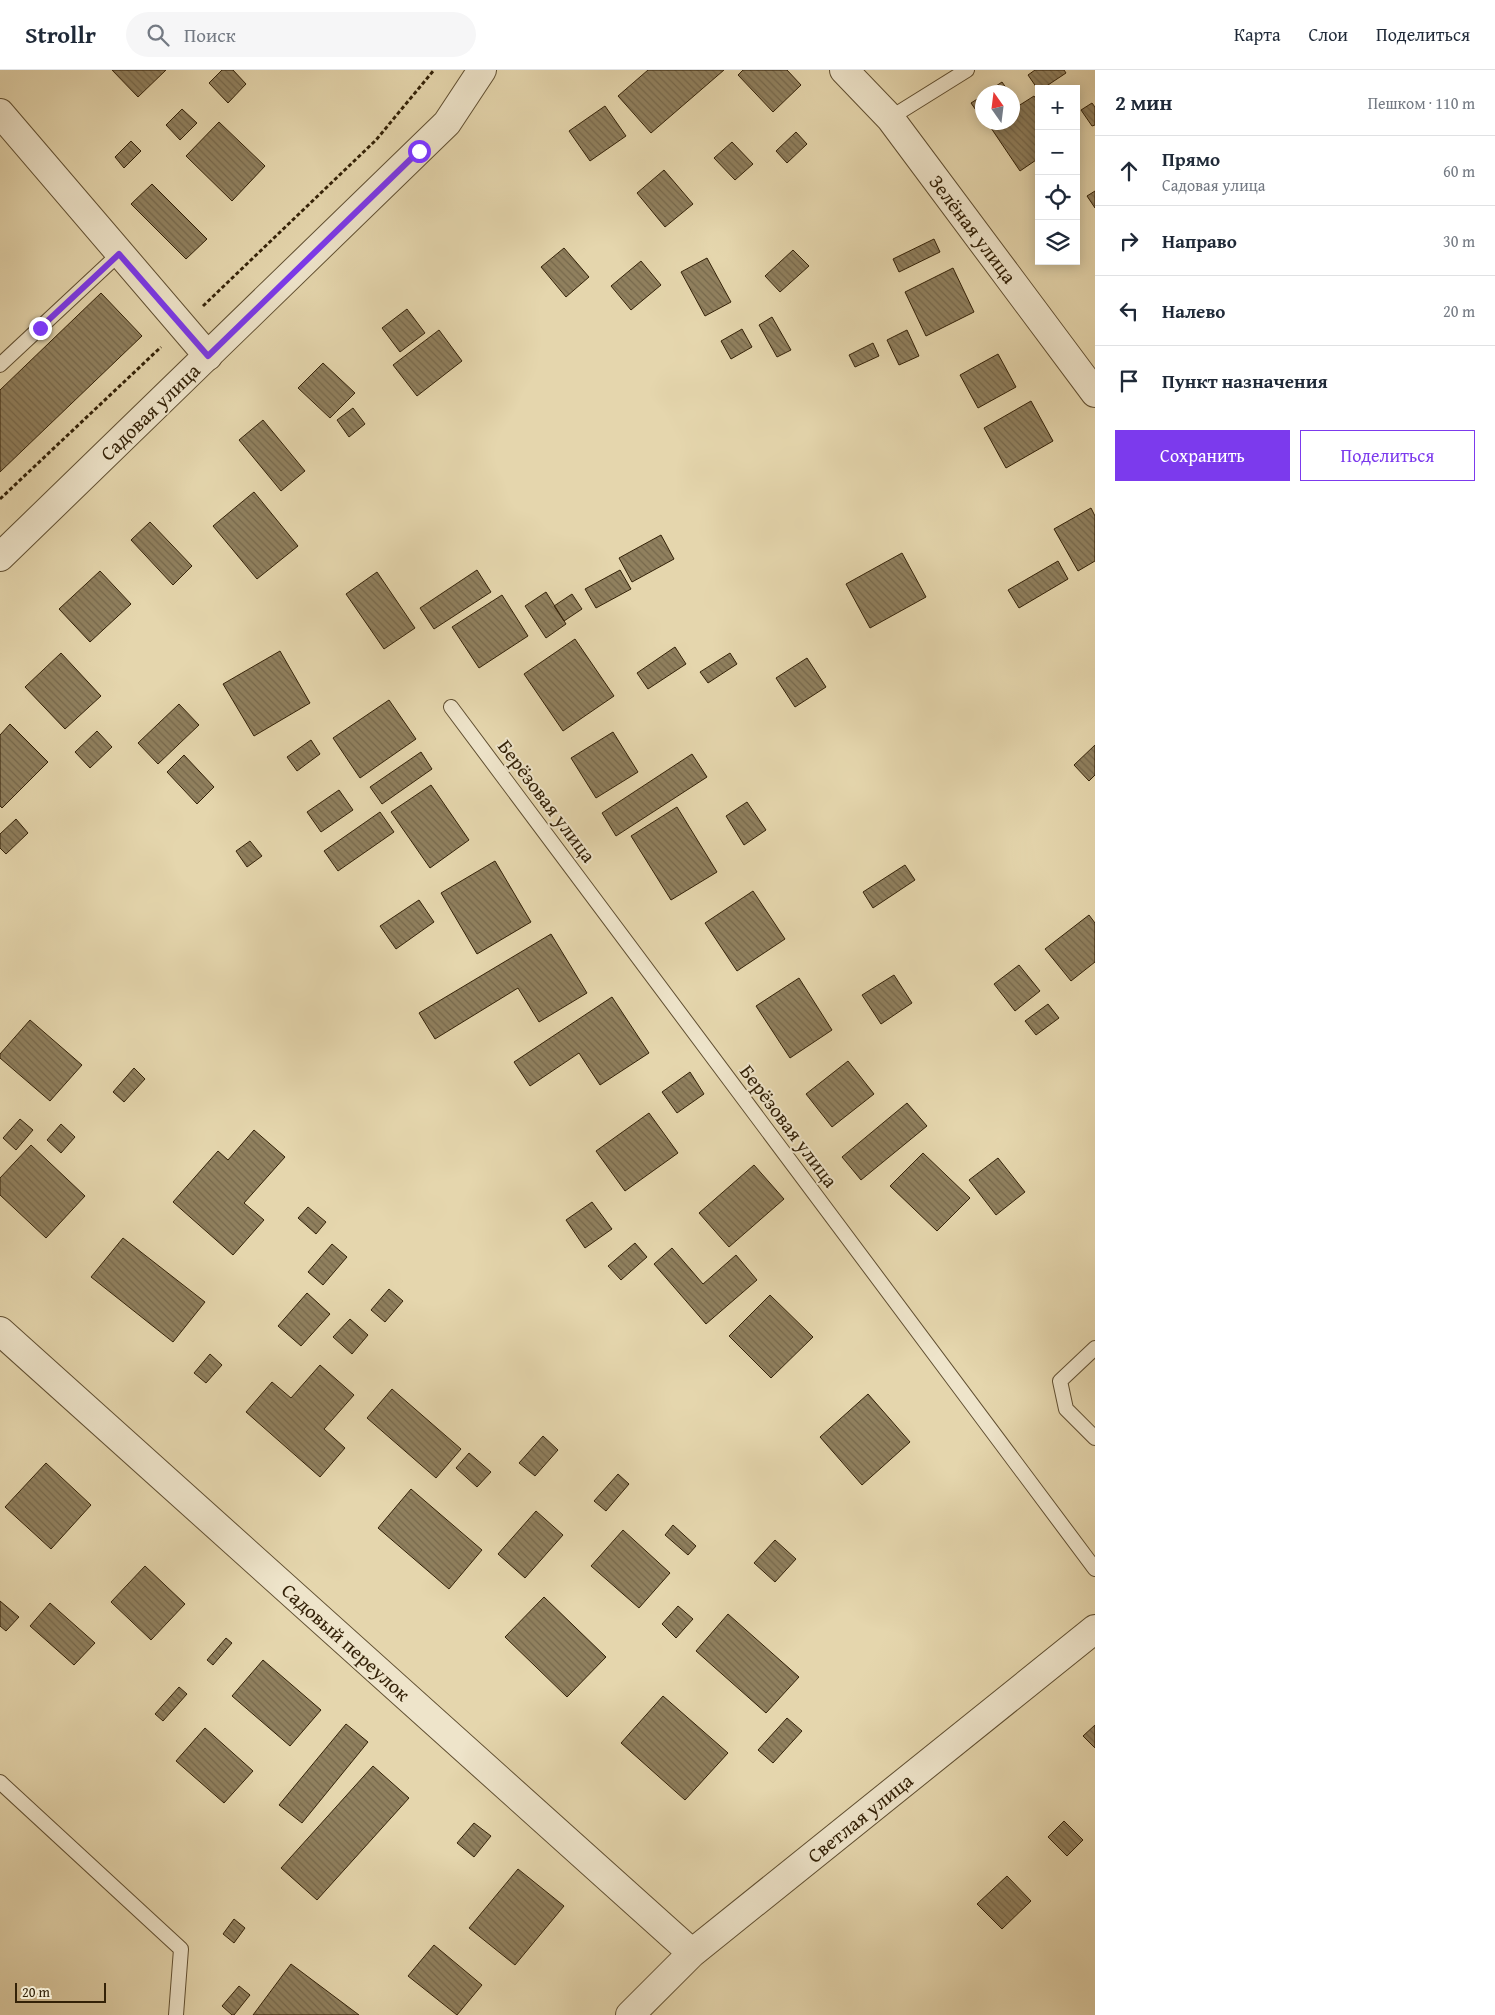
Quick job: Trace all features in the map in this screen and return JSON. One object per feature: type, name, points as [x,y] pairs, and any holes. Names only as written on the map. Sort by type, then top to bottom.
[{"type":"street","name":"Садовая улица","points":[[0,557],[447,123],[482,70]]},
{"type":"street","name":"Зелёная улица","points":[[844,70],[890,118],[1095,393]]},
{"type":"street","points":[[0,113],[181,327],[208,356]]},
{"type":"street","name":"Садовый переулок","points":[[0,1331],[692,1953]]},
{"type":"street","name":"Светлая улица","points":[[630,2015],[692,1953],[1095,1629]]},
{"type":"lane","points":[[890,118],[967,70]]},
{"type":"lane","points":[[0,365],[119,254]]},
{"type":"lane","name":"Берёзовая улица","points":[[451,706],[1095,1569]]},
{"type":"lane","points":[[1095,1348],[1060,1381],[1066,1409],[1095,1438]]},
{"type":"lane","points":[[0,1782],[181,1949],[176,2015]]},
{"type":"path","points":[[0,499],[376,140],[434,70]]},
{"type":"building","points":[[112,70],[166,70],[138,97]]},
{"type":"building","points":[[222,70],[233,70],[246,84],[228,103],[209,83]]},
{"type":"building","points":[[648,70],[724,70],[651,133],[618,96]]},
{"type":"building","points":[[743,70],[787,70],[801,85],[773,112],[738,75]]},
{"type":"building","points":[[1035,70],[1064,70],[1066,73],[1048,85],[1035,85],[1028,75]]},
{"type":"building","points":[[1034,96],[1035,97],[1035,161],[1020,171],[992,130],[1020,130],[1020,105]]},
{"type":"building","points":[[975,100],[975,109],[971,103]]},
{"type":"building","points":[[1092,103],[1095,107],[1095,125],[1092,126],[1081,110]]},
{"type":"building","points":[[605,106],[626,136],[590,161],[569,131]]},
{"type":"building","points":[[182,109],[197,123],[180,140],[166,125]]},
{"type":"building","points":[[219,122],[265,166],[232,201],[186,156]]},
{"type":"building","points":[[796,132],[807,144],[787,163],[776,151]]},
{"type":"building","points":[[131,141],[141,151],[124,168],[115,157]]},
{"type":"building","points":[[732,142],[753,164],[735,180],[714,158]]},
{"type":"building","points":[[664,170],[693,204],[665,227],[637,193]]},
{"type":"building","points":[[152,184],[207,239],[186,259],[131,204]]},
{"type":"building","points":[[1095,191],[1095,208],[1087,196]]},
{"type":"building","points":[[934,239],[940,252],[899,272],[893,259]]},
{"type":"building","points":[[564,248],[589,277],[566,297],[541,267]]},
{"type":"building","points":[[793,250],[809,266],[780,292],[765,276]]},
{"type":"building","points":[[707,258],[731,302],[705,316],[681,272]]},
{"type":"building","points":[[641,261],[661,285],[631,310],[611,286]]},
{"type":"building","points":[[953,268],[974,312],[926,336],[905,292]]},
{"type":"building","points":[[101,293],[142,336],[0,472],[0,390]]},
{"type":"building","points":[[407,309],[425,333],[400,352],[382,328]]},
{"type":"building","points":[[772,317],[791,350],[777,357],[759,325]]},
{"type":"building","points":[[742,329],[752,347],[731,359],[721,341]]},
{"type":"building","points":[[439,330],[462,361],[417,396],[393,365]]},
{"type":"building","points":[[907,330],[919,356],[899,365],[887,340]]},
{"type":"building","points":[[873,343],[879,356],[855,367],[849,355]]},
{"type":"building","points":[[998,354],[1016,387],[978,408],[960,375]]},
{"type":"building","points":[[323,363],[355,393],[330,418],[298,388]]},
{"type":"building","points":[[1031,401],[1053,441],[1006,468],[984,428]]},
{"type":"building","points":[[353,408],[365,424],[349,437],[337,420]]},
{"type":"building","points":[[263,420],[305,471],[281,491],[239,440]]},
{"type":"building","points":[[254,492],[298,546],[257,579],[213,526]]},
{"type":"building","points":[[1091,508],[1095,516],[1095,561],[1078,571],[1054,529]]},
{"type":"building","points":[[150,522],[192,566],[173,585],[131,540]]},
{"type":"building","points":[[661,535],[674,559],[632,582],[619,558]]},
{"type":"building","points":[[902,553],[926,597],[870,628],[846,584]]},
{"type":"building","points":[[1058,561],[1068,579],[1019,608],[1008,590]]},
{"type":"building","points":[[477,570],[491,592],[434,629],[420,608]]},
{"type":"building","points":[[620,570],[631,589],[596,608],[585,589]]},
{"type":"building","points":[[100,571],[131,604],[90,642],[59,609]]},
{"type":"building","points":[[377,572],[415,628],[384,649],[346,594]]},
{"type":"building","points":[[546,592],[566,624],[546,638],[525,606]]},
{"type":"building","points":[[572,594],[582,609],[564,621],[554,606]]},
{"type":"building","points":[[502,595],[528,636],[479,668],[452,627]]},
{"type":"building","points":[[575,639],[614,696],[563,731],[524,674]]},
{"type":"building","points":[[675,647],[686,664],[648,689],[637,673]]},
{"type":"building","points":[[280,651],[310,703],[254,736],[223,684]]},
{"type":"building","points":[[61,653],[101,696],[65,729],[25,687]]},
{"type":"building","points":[[730,653],[737,664],[708,683],[700,672]]},
{"type":"building","points":[[807,658],[826,687],[795,707],[776,678]]},
{"type":"building","points":[[389,700],[416,739],[360,778],[333,738]]},
{"type":"building","points":[[179,704],[199,725],[158,764],[138,743]]},
{"type":"building","points":[[10,724],[48,762],[2,808],[0,806],[0,735]]},
{"type":"building","points":[[97,731],[112,747],[90,768],[75,752]]},
{"type":"building","points":[[613,732],[638,772],[596,798],[571,758]]},
{"type":"building","points":[[311,740],[320,754],[297,771],[287,757]]},
{"type":"building","points":[[1095,745],[1095,775],[1089,781],[1074,765]]},
{"type":"building","points":[[421,752],[432,769],[382,804],[370,787]]},
{"type":"building","points":[[692,754],[707,777],[616,836],[602,813]]},
{"type":"building","points":[[184,755],[214,787],[197,804],[167,772]]},
{"type":"building","points":[[431,785],[469,840],[430,868],[391,812]]},
{"type":"building","points":[[339,790],[353,810],[321,832],[307,812]]},
{"type":"building","points":[[747,802],[766,830],[744,845],[726,816]]},
{"type":"building","points":[[677,807],[717,872],[671,900],[631,836]]},
{"type":"building","points":[[380,812],[394,832],[338,871],[324,851]]},
{"type":"building","points":[[16,819],[28,833],[6,854],[0,848],[0,834]]},
{"type":"building","points":[[250,841],[262,856],[247,867],[236,851]]},
{"type":"building","points":[[495,861],[531,922],[477,954],[441,893]]},
{"type":"building","points":[[905,865],[915,880],[873,908],[863,892]]},
{"type":"building","points":[[753,891],[785,939],[737,971],[705,923]]},
{"type":"building","points":[[419,900],[434,922],[396,949],[380,926]]},
{"type":"building","points":[[1089,915],[1095,923],[1095,962],[1071,981],[1045,949]]},
{"type":"building","points":[[551,934],[587,993],[539,1022],[518,988],[435,1039],[419,1013]]},
{"type":"building","points":[[1019,965],[1040,991],[1015,1011],[994,984]]},
{"type":"building","points":[[894,975],[912,1003],[881,1024],[862,995]]},
{"type":"building","points":[[799,978],[832,1030],[790,1058],[756,1006]]},
{"type":"building","points":[[612,997],[649,1053],[600,1085],[579,1053],[530,1086],[514,1062]]},
{"type":"building","points":[[1048,1004],[1059,1018],[1036,1035],[1025,1021]]},
{"type":"building","points":[[30,1020],[82,1065],[50,1101],[0,1058],[0,1054]]},
{"type":"building","points":[[848,1061],[874,1094],[832,1127],[806,1094]]},
{"type":"building","points":[[134,1068],[145,1079],[124,1102],[113,1092]]},
{"type":"building","points":[[690,1072],[704,1094],[677,1113],[662,1092]]},
{"type":"building","points":[[907,1103],[927,1126],[861,1180],[842,1157]]},
{"type":"building","points":[[649,1113],[678,1153],[625,1191],[596,1151]]},
{"type":"building","points":[[20,1119],[33,1130],[16,1150],[3,1138]]},
{"type":"building","points":[[61,1124],[75,1137],[61,1153],[47,1140]]},
{"type":"building","points":[[254,1130],[285,1157],[244,1203],[264,1220],[233,1255],[173,1202],[218,1151],[228,1160]]},
{"type":"building","points":[[31,1145],[85,1196],[46,1238],[0,1195],[0,1178]]},
{"type":"building","points":[[923,1153],[970,1198],[937,1231],[890,1186]]},
{"type":"building","points":[[998,1158],[1025,1192],[996,1215],[969,1180]]},
{"type":"building","points":[[754,1165],[784,1199],[729,1247],[699,1213]]},
{"type":"building","points":[[592,1202],[612,1229],[585,1248],[566,1220]]},
{"type":"building","points":[[308,1207],[326,1222],[316,1234],[298,1218]]},
{"type":"building","points":[[123,1238],[205,1302],[173,1342],[91,1277]]},
{"type":"building","points":[[635,1243],[647,1257],[621,1280],[608,1266]]},
{"type":"building","points":[[332,1244],[347,1257],[323,1285],[308,1272]]},
{"type":"building","points":[[672,1248],[703,1284],[736,1255],[757,1280],[706,1324],[654,1264]]},
{"type":"building","points":[[389,1289],[403,1301],[385,1322],[371,1310]]},
{"type":"building","points":[[307,1293],[330,1314],[301,1346],[278,1326]]},
{"type":"building","points":[[770,1295],[813,1337],[771,1378],[729,1336]]},
{"type":"building","points":[[350,1319],[368,1335],[352,1354],[333,1337]]},
{"type":"building","points":[[210,1354],[222,1365],[206,1383],[194,1373]]},
{"type":"building","points":[[320,1365],[354,1395],[324,1429],[345,1448],[320,1477],[246,1412],[272,1382],[291,1398]]},
{"type":"building","points":[[392,1389],[461,1449],[436,1478],[367,1418]]},
{"type":"building","points":[[868,1394],[910,1442],[862,1485],[820,1437]]},
{"type":"building","points":[[543,1436],[558,1450],[535,1476],[519,1463]]},
{"type":"building","points":[[469,1453],[491,1472],[477,1487],[456,1468]]},
{"type":"building","points":[[46,1463],[91,1505],[51,1549],[5,1507]]},
{"type":"building","points":[[618,1474],[629,1484],[606,1511],[594,1501]]},
{"type":"building","points":[[411,1489],[482,1550],[449,1589],[378,1528]]},
{"type":"building","points":[[536,1511],[563,1535],[525,1578],[498,1554]]},
{"type":"building","points":[[673,1525],[696,1546],[688,1555],[665,1535]]},
{"type":"building","points":[[623,1530],[670,1573],[639,1608],[591,1566]]},
{"type":"building","points":[[775,1540],[796,1559],[775,1582],[754,1563]]},
{"type":"building","points":[[145,1566],[185,1604],[151,1640],[111,1602]]},
{"type":"building","points":[[544,1597],[606,1657],[567,1697],[505,1637]]},
{"type":"building","points":[[0,1601],[19,1617],[6,1631],[0,1626]]},
{"type":"building","points":[[50,1603],[95,1643],[74,1665],[30,1626]]},
{"type":"building","points":[[678,1606],[693,1619],[676,1638],[662,1624]]},
{"type":"building","points":[[728,1614],[799,1677],[766,1713],[696,1651]]},
{"type":"building","points":[[226,1638],[232,1643],[213,1665],[207,1660]]},
{"type":"building","points":[[263,1660],[321,1710],[290,1746],[232,1696]]},
{"type":"building","points":[[179,1687],[187,1694],[163,1721],[155,1714]]},
{"type":"building","points":[[663,1696],[728,1753],[685,1800],[621,1743]]},
{"type":"building","points":[[787,1718],[802,1731],[773,1763],[758,1750]]},
{"type":"building","points":[[346,1724],[368,1742],[302,1823],[279,1805]]},
{"type":"building","points":[[1095,1725],[1095,1748],[1083,1736]]},
{"type":"building","points":[[205,1728],[253,1771],[224,1803],[176,1761]]},
{"type":"building","points":[[373,1766],[409,1798],[317,1900],[281,1868]]},
{"type":"building","points":[[1064,1821],[1083,1840],[1067,1856],[1048,1837]]},
{"type":"building","points":[[474,1823],[491,1836],[474,1857],[457,1843]]},
{"type":"building","points":[[518,1869],[564,1906],[515,1965],[469,1928]]},
{"type":"building","points":[[1007,1876],[1031,1901],[1002,1929],[977,1904]]},
{"type":"building","points":[[234,1919],[245,1928],[234,1943],[223,1934]]},
{"type":"building","points":[[434,1945],[482,1985],[457,2015],[408,1976]]},
{"type":"building","points":[[291,1964],[359,2015],[253,2015]]},
{"type":"building","points":[[239,1986],[250,1995],[232,2015],[222,2006]]},
{"type":"route","points":[[40,328],[119,254],[208,356],[419,151]]}]
